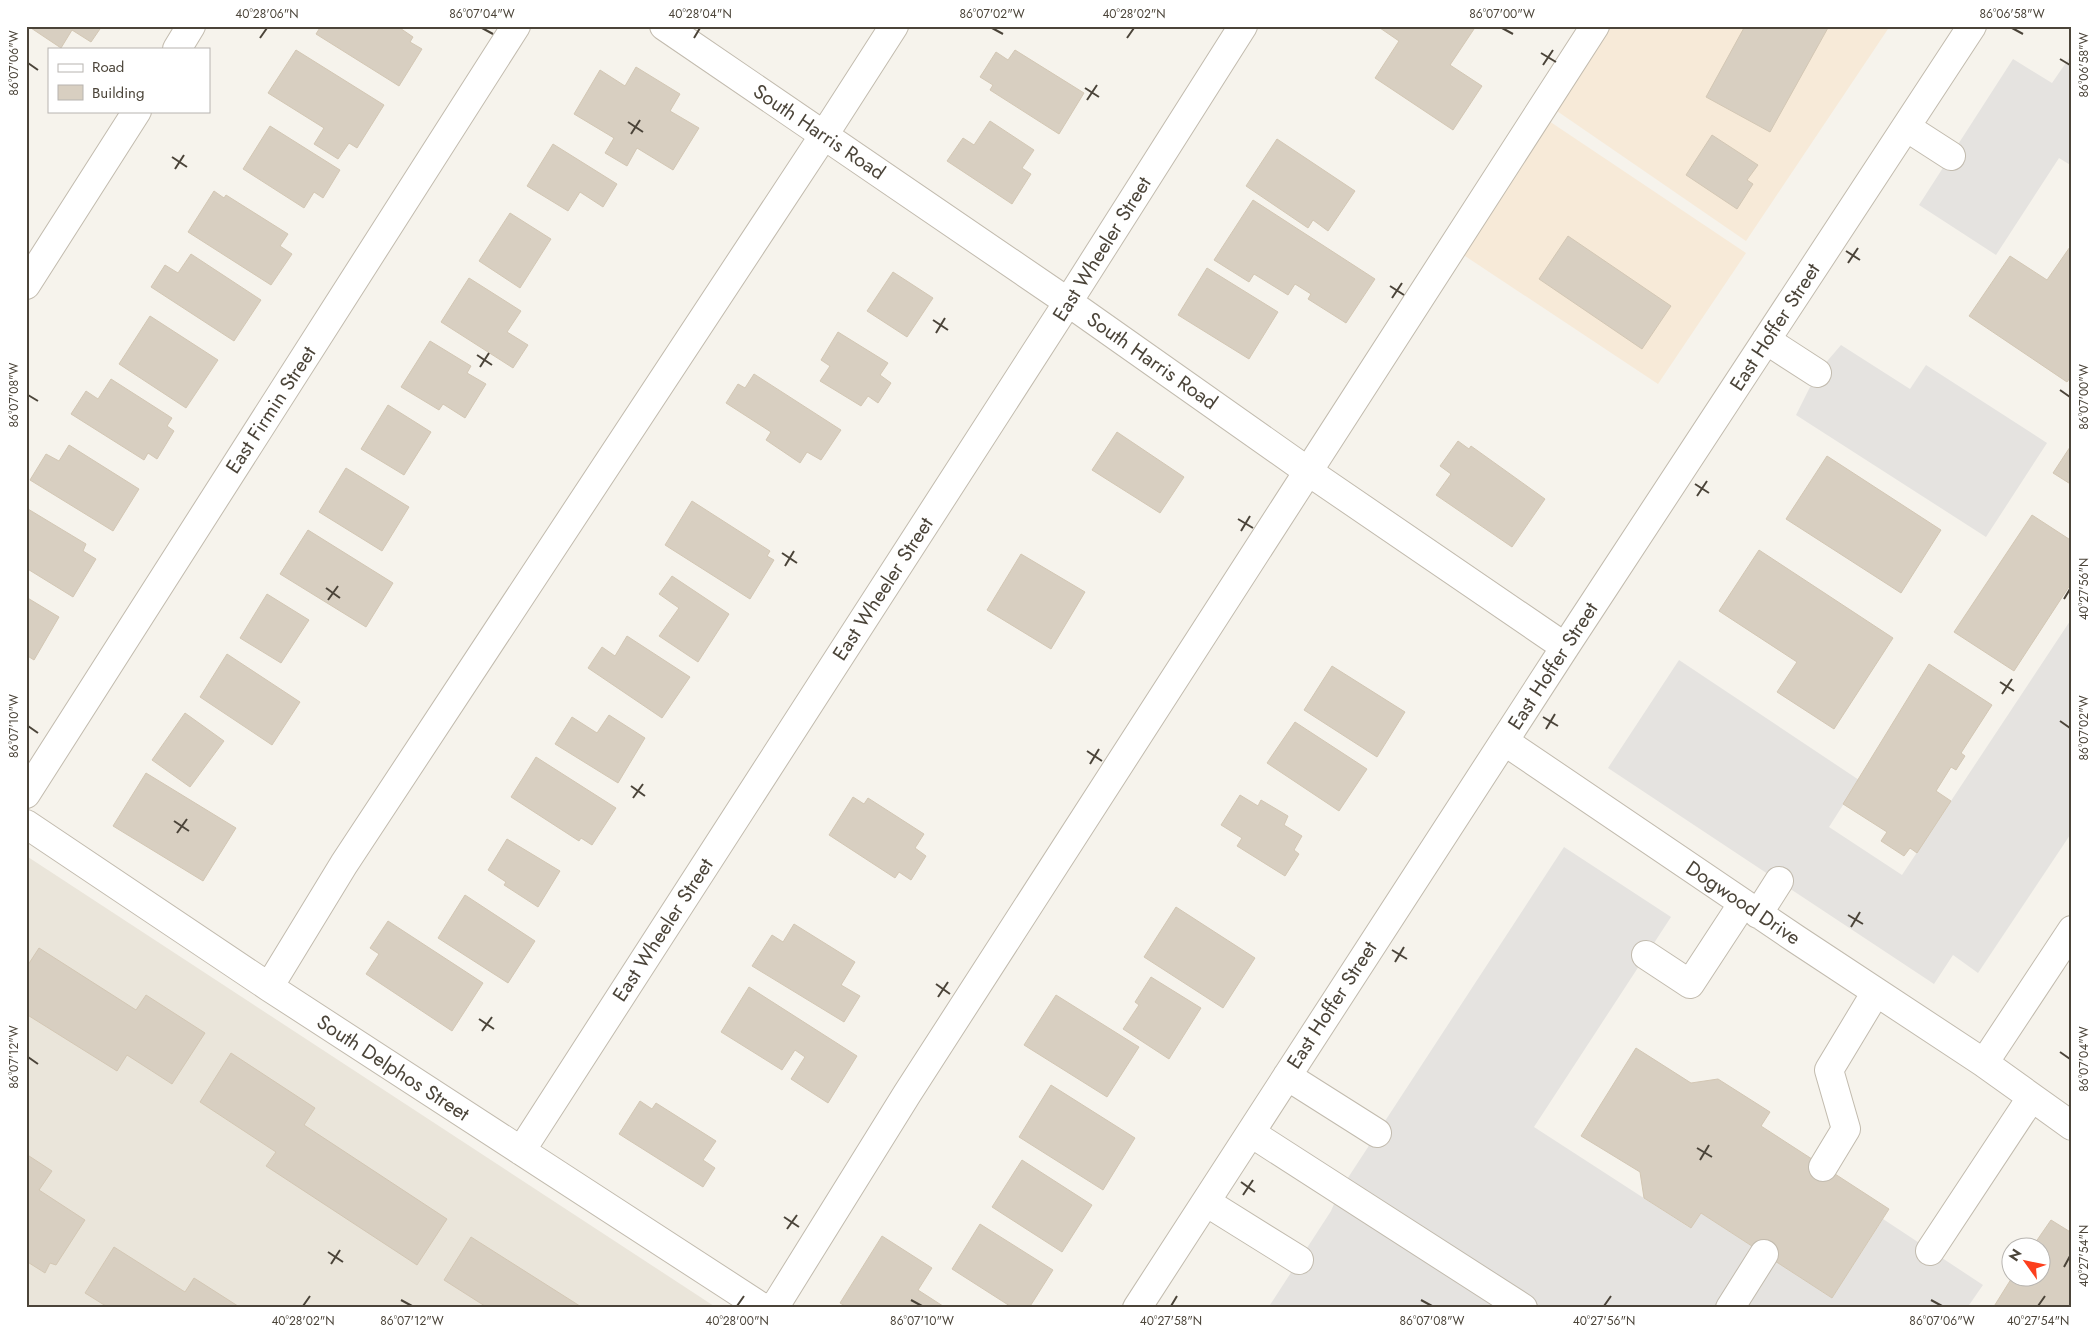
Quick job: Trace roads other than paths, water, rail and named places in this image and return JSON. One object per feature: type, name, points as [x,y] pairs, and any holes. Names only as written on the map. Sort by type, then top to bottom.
[{"type":"street","points":[[178,48],[192,26]]},
{"type":"street","name":"East Firmin Street","points":[[26,794],[516,26]]},
{"type":"street","name":"South Harris Road","points":[[664,26],[1068,302],[1309,472],[1565,647]]},
{"type":"street","points":[[269,987],[350,856],[824,136],[894,26]]},
{"type":"street","name":"East Wheeler Street","points":[[521,1151],[1068,302],[1243,26]]},
{"type":"street","points":[[774,1308],[907,1094],[1595,26]]},
{"type":"street","name":"East Hoffer Street","points":[[1137,1308],[1565,647],[1972,26]]},
{"type":"street","points":[[26,285],[136,112]]},
{"type":"street","points":[[1906,127],[1950,156]]},
{"type":"street","points":[[1766,340],[1817,373]]},
{"type":"street","name":"Dogwood Drive","points":[[1504,741],[1984,1063],[2072,1126]]},
{"type":"street","name":"South Delphos Street","points":[[26,824],[269,987],[762,1308]]},
{"type":"street","points":[[1646,955],[1690,984],[1751,908],[1779,881]]},
{"type":"street","points":[[1984,1063],[2072,930]]},
{"type":"street","points":[[1823,1166],[1846,1129],[1829,1070],[1876,992]]},
{"type":"street","points":[[1287,1076],[1377,1133]]},
{"type":"street","points":[[1930,1251],[2032,1098]]},
{"type":"street","points":[[1251,1132],[1523,1308]]},
{"type":"street","points":[[1206,1202],[1299,1260]]},
{"type":"street","points":[[1730,1308],[1764,1254]]}]
